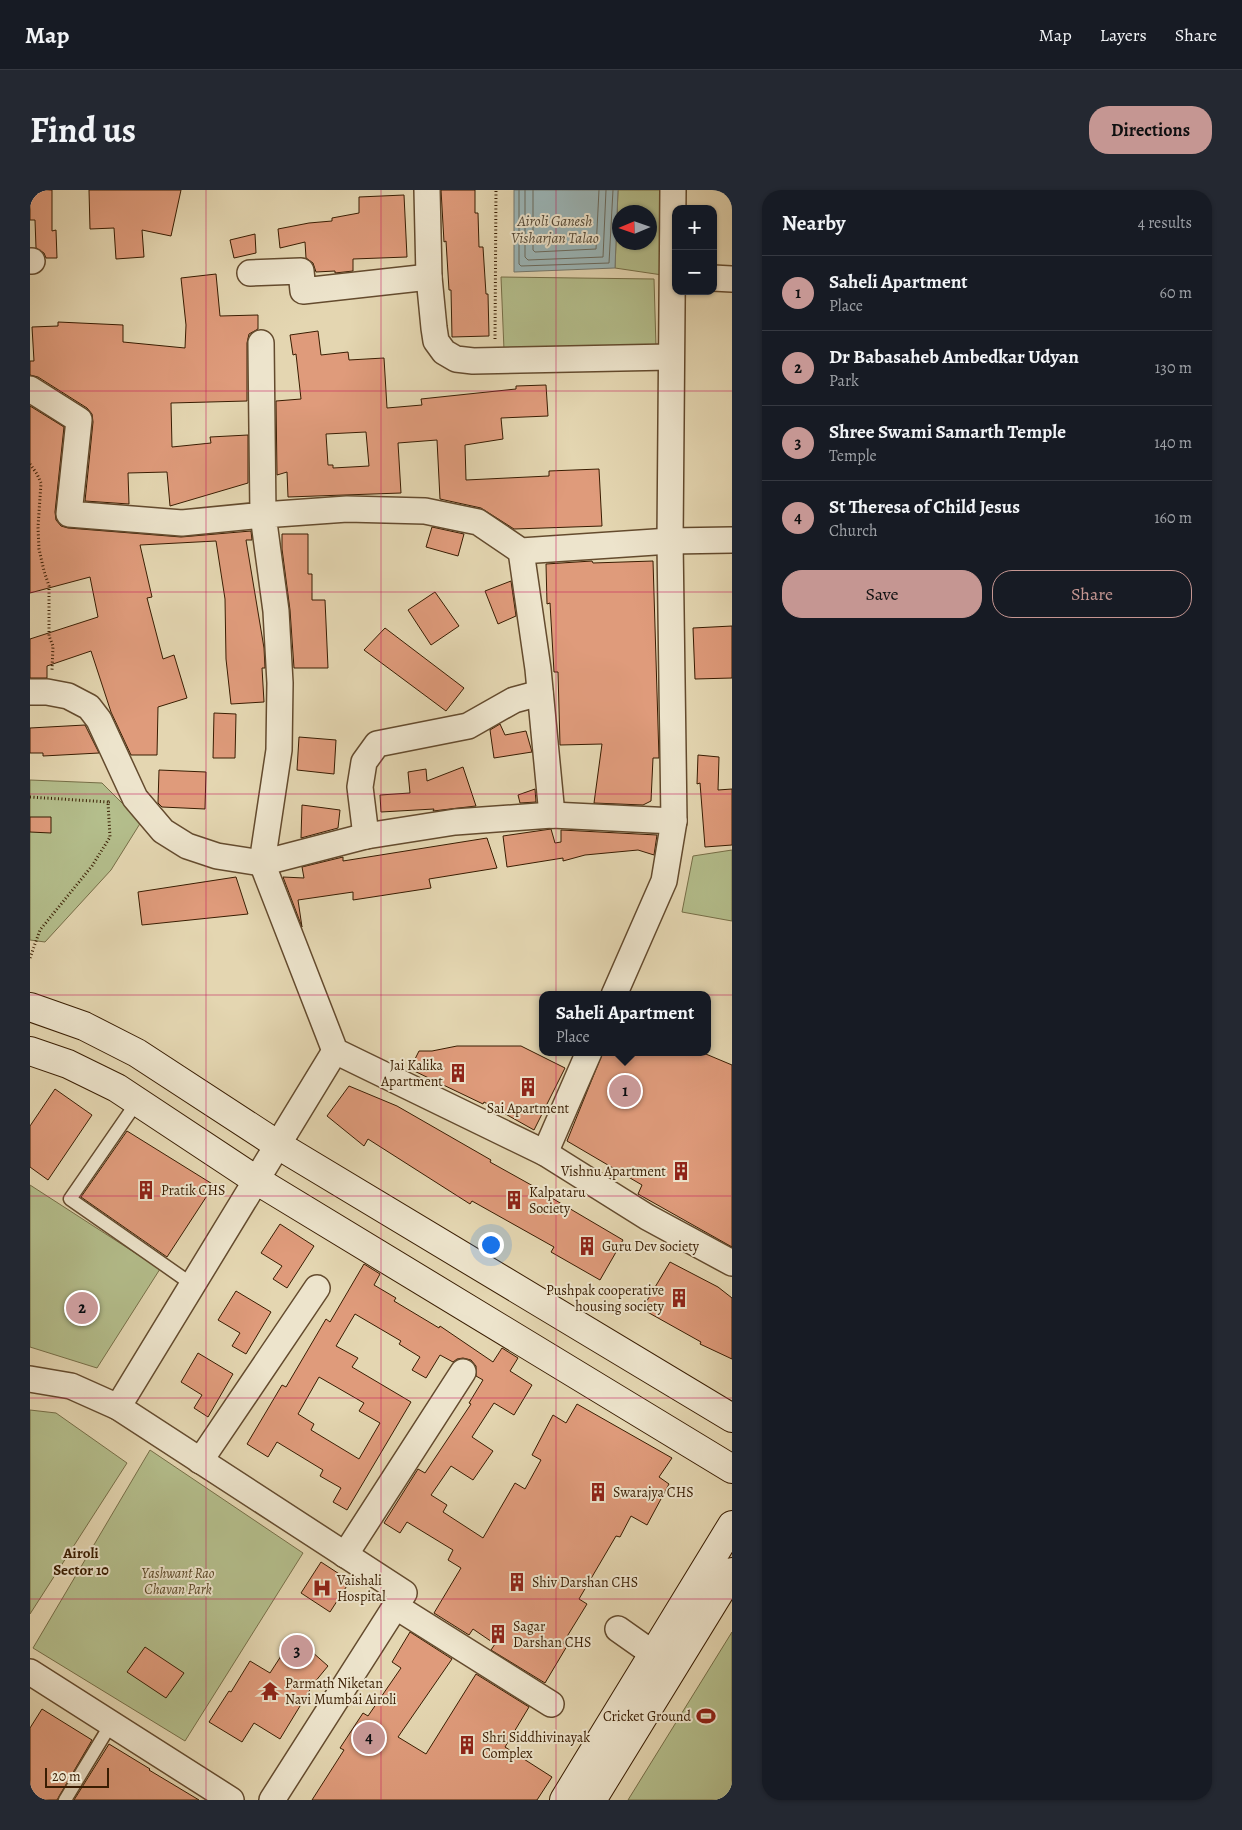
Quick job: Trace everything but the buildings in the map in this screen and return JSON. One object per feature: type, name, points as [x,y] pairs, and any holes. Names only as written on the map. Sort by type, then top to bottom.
[{"type":"street","points":[[427,190],[429,277],[434,328],[436,341],[444,352],[456,359],[496,360],[670,357]]},
{"type":"street","points":[[673,190],[673,250]]},
{"type":"street","points":[[250,273],[301,271],[303,291],[429,277]]},
{"type":"street","points":[[717,278],[732,279]]},
{"type":"street","points":[[616,991],[664,881],[674,820],[670,541],[670,357],[672,295]]},
{"type":"street","points":[[261,343],[264,515],[276,611],[280,683],[279,750],[262,863],[335,1051],[545,1154],[647,1217],[732,1263]]},
{"type":"street","points":[[30,389],[79,420],[69,514],[182,522],[347,509],[425,511],[478,522],[521,551],[670,541],[732,540]]},
{"type":"street","points":[[521,551],[538,669],[552,815]]},
{"type":"street","points":[[41,692],[68,696],[89,707],[99,720],[134,798],[163,831],[186,846],[217,856],[262,863],[366,836],[455,822],[552,815],[674,820]]},
{"type":"street","points":[[366,836],[360,787],[364,762],[377,744],[468,726],[514,700],[540,692]]},
{"type":"street","points":[[30,1007],[84,1026],[137,1053],[278,1145],[732,1418]]},
{"type":"street","points":[[30,1051],[68,1064],[117,1088],[256,1180],[732,1468]]},
{"type":"street","points":[[118,1407],[335,1051]]},
{"type":"street","points":[[545,1154],[587,1056]]},
{"type":"street","points":[[200,1461],[317,1288]]},
{"type":"street","points":[[344,1555],[463,1372]]},
{"type":"street","points":[[30,1379],[72,1386],[118,1407],[404,1593],[272,1800]]},
{"type":"street","points":[[592,1800],[732,1525]]},
{"type":"street","points":[[564,1800],[662,1660],[732,1572]]},
{"type":"street","points":[[395,1606],[550,1704]]},
{"type":"street","points":[[618,1629],[662,1660]]},
{"type":"street","points":[[30,1673],[226,1799]]},
{"type":"lane","points":[[137,1102],[70,1199],[193,1285]]},
{"type":"lane","points":[[65,1800],[111,1724]]},
{"type":"path","points":[[496,190],[496,360]]},
{"type":"path","points":[[30,464],[38,474],[41,483],[38,527],[39,549],[50,586],[49,636],[53,646],[41,692]]},
{"type":"path","points":[[30,796],[108,802],[134,798]]},
{"type":"path","points":[[30,958],[40,930],[92,866],[110,837],[108,802]]},
{"type":"green space","points":[[618,190],[670,190],[669,276],[615,268],[616,250],[657,250],[657,205],[617,205]]},
{"type":"green space","points":[[501,277],[654,279],[656,347],[504,350]]},
{"type":"green space","points":[[30,780],[102,783],[141,822],[111,870],[45,942],[30,940]]},
{"type":"green space","points":[[732,850],[732,921],[682,912],[693,856]]},
{"type":"green space","points":[[30,1185],[160,1269],[97,1368],[30,1347]]},
{"type":"green space","points":[[30,1410],[56,1413],[127,1463],[30,1614]]},
{"type":"green space","name":"Yashwant Rao Chavan Park","points":[[150,1450],[303,1553],[185,1741],[33,1648]]},
{"type":"green space","name":"Cricket Ground","points":[[732,1632],[732,1800],[628,1800]]},
{"type":"water","name":"Airoli Ganesh Visharjan Talao","points":[[514,190],[618,190],[617,205],[612,205],[612,250],[616,250],[615,268],[514,272]]},
{"type":"place","name":"Jai Kalika Apartment","points":[[458,1073]]},
{"type":"place","name":"Sai Apartment","points":[[528,1087]]},
{"type":"place","name":"Saheli Apartment","points":[[625,1091]]},
{"type":"place","name":"Vishnu Apartment","points":[[681,1171]]},
{"type":"place","name":"Pratik CHS","points":[[146,1190]]},
{"type":"place","name":"Kalpataru Society","points":[[514,1200]]},
{"type":"place","name":"Guru Dev society","points":[[587,1246]]},
{"type":"place","name":"Pushpak cooperative housing society","points":[[679,1298]]},
{"type":"place","name":"Dr Babasaheb Ambedkar Udyan","points":[[82,1308]]},
{"type":"place","name":"Swarajya CHS","points":[[598,1492]]},
{"type":"place","name":"Shiv Darshan CHS","points":[[517,1582]]},
{"type":"place","name":"Vaishali Hospital","points":[[322,1588]]},
{"type":"place","name":"Sagar Darshan CHS","points":[[498,1634]]},
{"type":"place","name":"Shree Swami Samarth Temple","points":[[297,1651]]},
{"type":"place","name":"Parmath Niketan Navi Mumbai Airoli","points":[[270,1691]]},
{"type":"place","name":"Cricket Ground","points":[[706,1716]]},
{"type":"place","name":"St Theresa of Child Jesus","points":[[369,1738]]},
{"type":"place","name":"Shri Siddhivinayak Complex","points":[[467,1745]]},
{"type":"district","name":"Airoli Sector 10","points":[[81,1562]]}]
